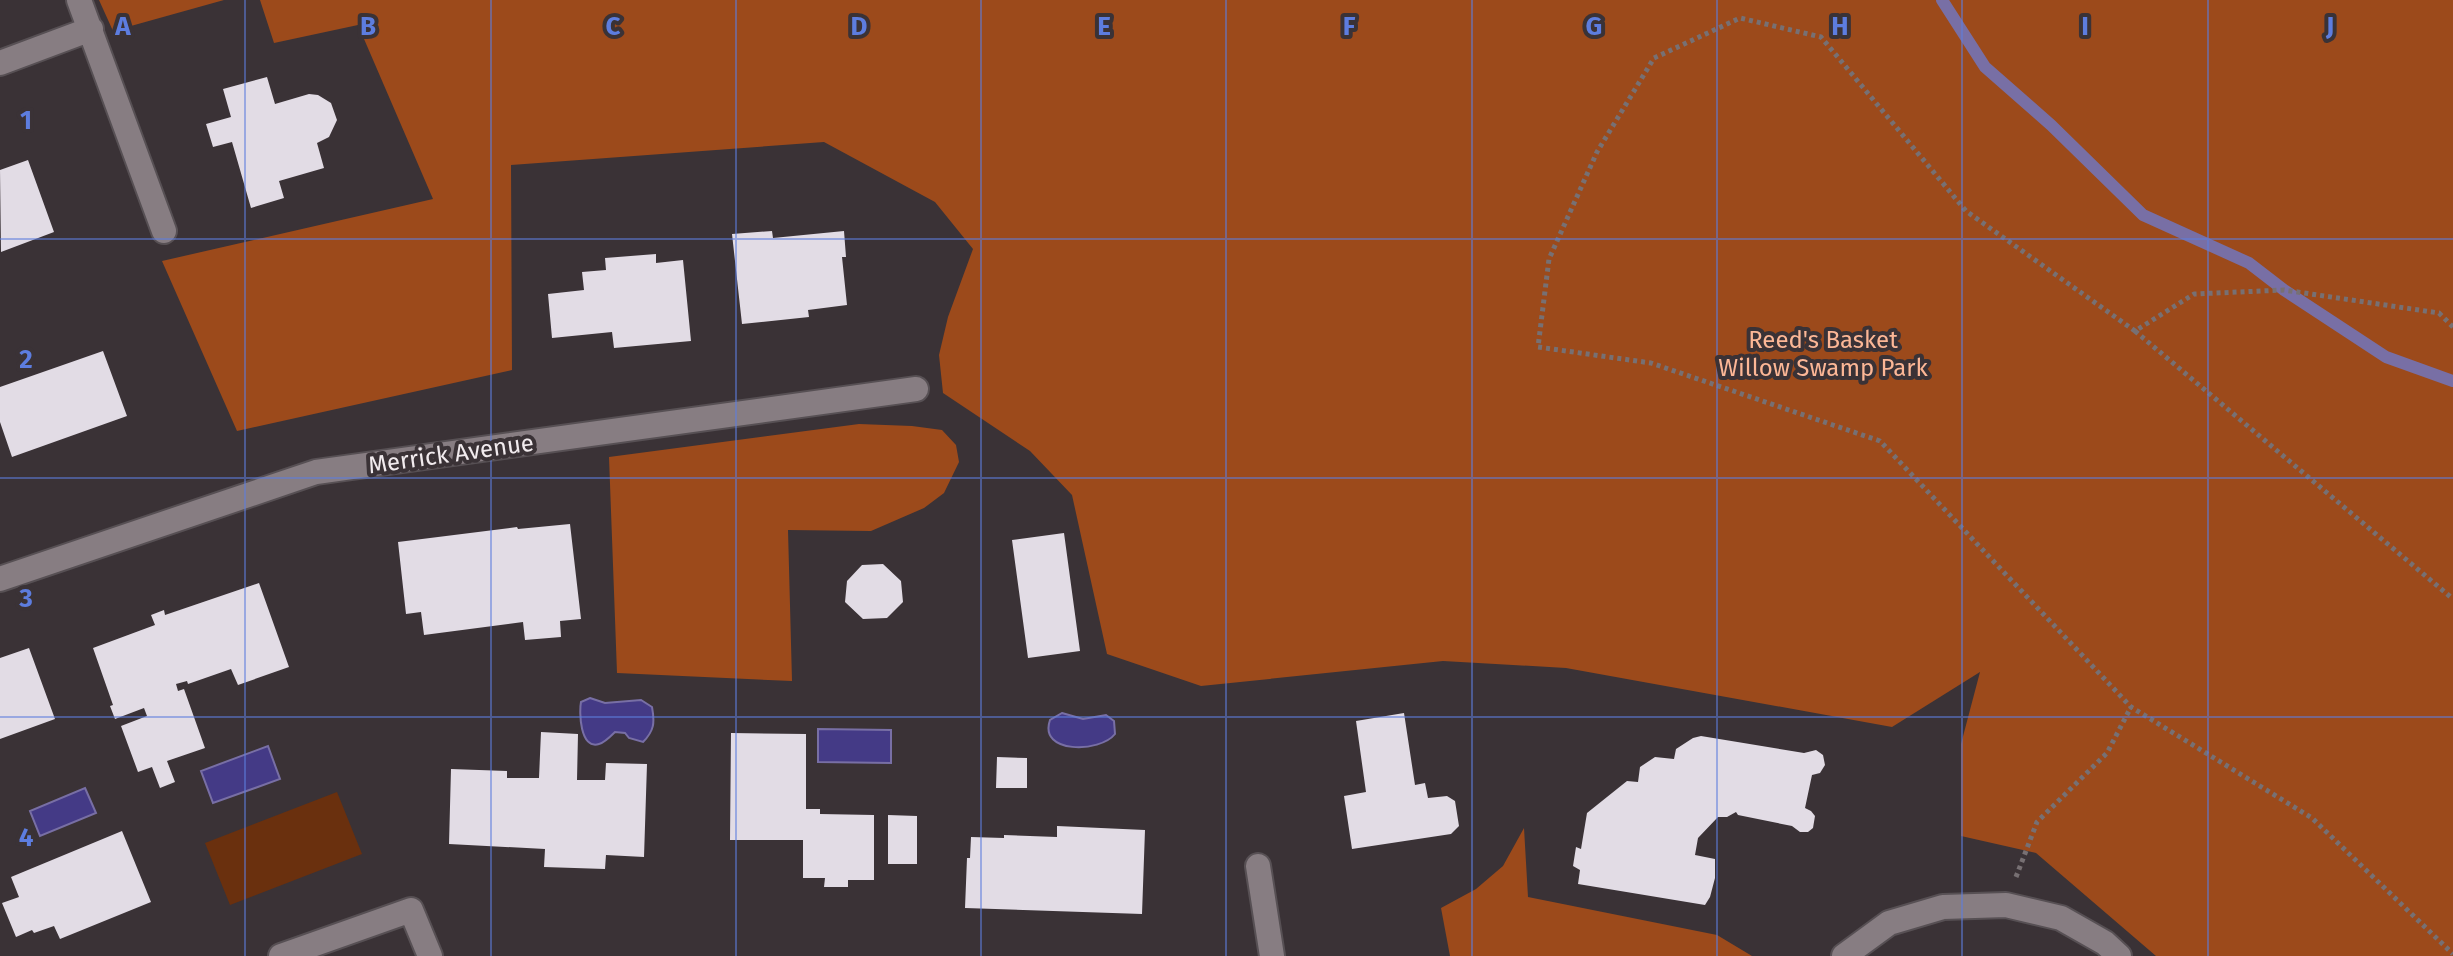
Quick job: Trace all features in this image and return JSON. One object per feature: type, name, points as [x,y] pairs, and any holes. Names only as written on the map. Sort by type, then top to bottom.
[{"type":"street","points":[[79,0],[164,231]]},
{"type":"street","points":[[0,63],[91,29]]},
{"type":"street","name":"Merrick Avenue","points":[[0,579],[316,472],[916,389]]},
{"type":"street","points":[[1258,866],[1272,956]]},
{"type":"street","points":[[1844,956],[1889,923],[1943,907],[2006,905],[2061,918],[2105,943],[2119,956]]},
{"type":"street","points":[[281,956],[411,910],[430,956]]},
{"type":"path","points":[[2453,599],[2135,331],[1966,211],[1821,37],[1740,18],[1654,58],[1597,152],[1549,259],[1538,347],[1651,363],[1880,441],[2131,707],[2312,818],[2453,954]]},
{"type":"path","points":[[2135,331],[2194,294],[2284,290],[2439,313],[2453,327]]},
{"type":"path","points":[[2006,905],[2037,822],[2107,753],[2131,707]]},
{"type":"shaded area","points":[[590,698],[605,703],[641,700],[652,707],[653,722],[649,734],[643,742],[629,738],[625,733],[615,732],[599,744],[588,741],[584,736],[580,714],[581,702]]},
{"type":"shaded area","points":[[1062,713],[1083,719],[1106,715],[1114,721],[1115,734],[1097,745],[1072,747],[1061,744],[1053,739],[1049,731],[1050,720]]},
{"type":"shaded area","points":[[818,729],[891,730],[891,763],[818,762]]},
{"type":"shaded area","points":[[268,746],[280,779],[213,803],[201,771]]},
{"type":"shaded area","points":[[85,788],[96,813],[40,836],[30,811]]},
{"type":"shaded area","points":[[337,792],[362,854],[230,905],[205,843]]},
{"type":"green space","points":[[99,0],[224,0],[113,31]]},
{"type":"green space","name":"Reed's Basket Willow Swamp Park","points":[[260,0],[2453,0],[2453,956],[2156,956],[2036,853],[1961,836],[1961,744],[1980,672],[1892,727],[1566,668],[1443,661],[1201,686],[1107,654],[1072,495],[1030,451],[943,393],[939,355],[948,317],[973,249],[935,202],[824,142],[511,165],[512,370],[237,431],[162,261],[433,199],[358,25],[274,43]]},
{"type":"green space","points":[[859,424],[942,430],[956,445],[959,462],[944,493],[924,508],[871,531],[788,530],[792,681],[617,673],[609,457]]},
{"type":"green space","points":[[1524,828],[1528,897],[1717,935],[1752,956],[1450,956],[1441,908],[1476,889],[1503,866]]},
{"type":"building","points":[[267,77],[275,104],[309,94],[318,95],[331,103],[337,120],[329,137],[317,143],[324,168],[279,181],[284,198],[251,208],[232,142],[213,147],[206,124],[231,117],[223,89]]},
{"type":"building","points":[[28,160],[54,232],[1,252],[0,170]]},
{"type":"building","points":[[772,231],[773,238],[844,231],[846,257],[842,257],[847,305],[808,310],[809,317],[742,324],[732,234]]},
{"type":"building","points":[[656,254],[656,263],[683,260],[691,341],[614,348],[612,332],[552,338],[548,294],[584,290],[582,272],[606,270],[605,258]]},
{"type":"building","points":[[103,351],[127,416],[12,457],[0,422],[0,387]]},
{"type":"building","points":[[570,524],[581,619],[560,621],[561,637],[525,640],[523,622],[424,635],[421,612],[406,614],[398,542],[517,527]]},
{"type":"building","points":[[1064,533],[1080,651],[1028,658],[1012,540]]},
{"type":"building","points":[[883,564],[901,581],[903,602],[887,618],[863,619],[845,602],[847,581],[862,565]]},
{"type":"building","points":[[259,583],[289,667],[238,685],[231,669],[188,684],[187,681],[176,684],[178,691],[184,689],[205,748],[167,761],[175,782],[160,788],[152,767],[138,772],[121,726],[147,716],[144,708],[115,719],[93,648],[155,625],[151,615],[164,610],[165,615]]},
{"type":"building","points":[[29,648],[55,719],[0,739],[0,658]]},
{"type":"building","points":[[1404,713],[1415,785],[1425,783],[1428,798],[1447,796],[1455,801],[1459,826],[1451,834],[1352,849],[1344,796],[1366,792],[1356,721]]},
{"type":"building","points":[[541,732],[578,734],[577,780],[605,780],[606,763],[647,764],[644,857],[606,855],[605,869],[544,867],[545,849],[449,844],[451,769],[507,771],[507,778],[539,778]]},
{"type":"building","points":[[731,733],[806,734],[806,809],[820,809],[820,814],[874,815],[874,880],[848,880],[848,887],[824,887],[825,878],[803,878],[803,840],[730,840]]},
{"type":"building","points":[[1701,736],[1804,753],[1816,750],[1823,755],[1825,765],[1820,773],[1812,775],[1805,808],[1815,816],[1813,828],[1800,832],[1792,826],[1738,815],[1736,812],[1727,817],[1718,817],[1698,838],[1695,855],[1715,859],[1715,878],[1705,905],[1578,884],[1580,870],[1573,866],[1576,847],[1581,849],[1587,813],[1627,781],[1638,782],[1640,767],[1655,757],[1674,759],[1676,749]]},
{"type":"building","points":[[997,757],[1027,758],[1027,788],[996,788]]},
{"type":"building","points":[[888,815],[917,816],[917,864],[888,864]]},
{"type":"building","points":[[1057,826],[1145,830],[1142,914],[965,908],[971,837],[1057,837]]},
{"type":"building","points":[[122,831],[151,902],[60,939],[54,926],[16,937],[2,903],[19,897],[11,877]]},
{"type":"waterway","points":[[1942,0],[1985,67],[2051,125],[2143,215],[2249,263],[2284,290],[2386,357],[2453,381]]}]
